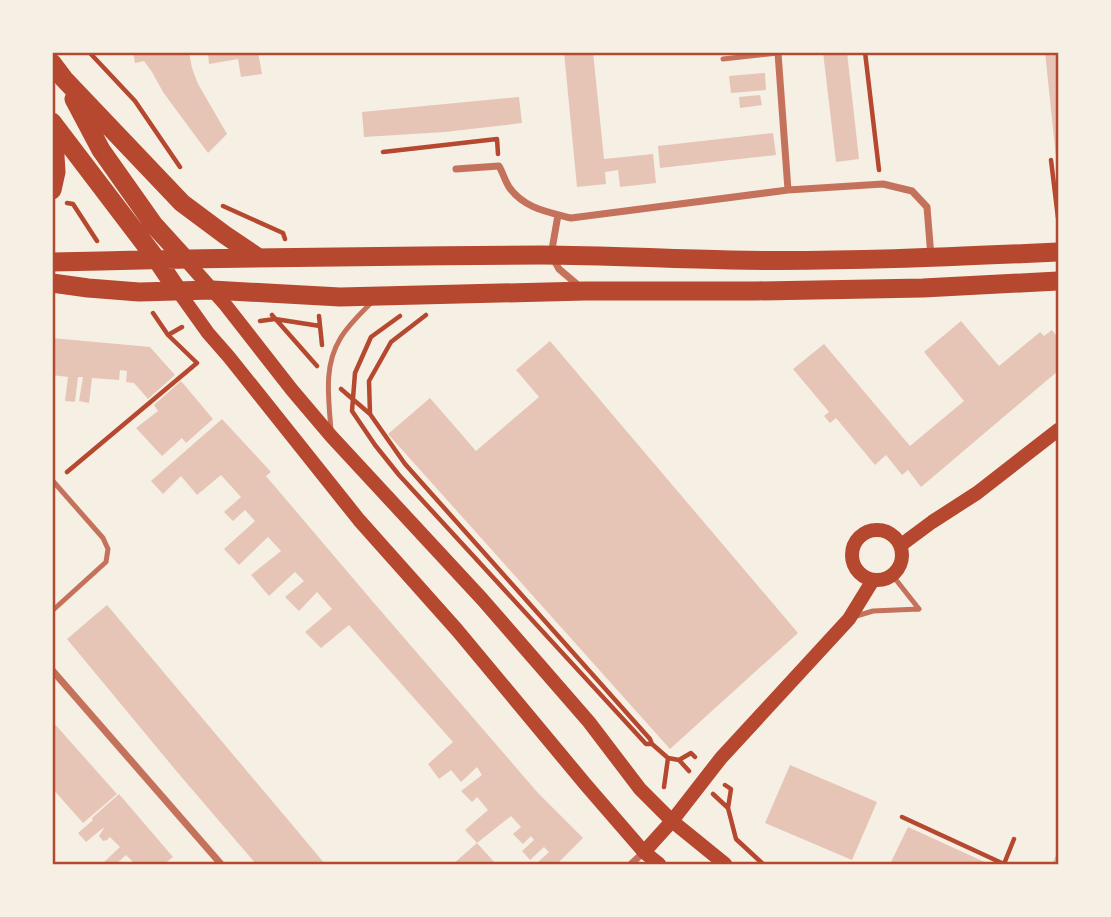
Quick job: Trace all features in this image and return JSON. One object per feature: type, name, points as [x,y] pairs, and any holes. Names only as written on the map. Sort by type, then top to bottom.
[{"type":"highway","points":[[58,71],[183,204],[260,258]]},
{"type":"highway","points":[[58,71],[101,150],[154,225],[184,258]]},
{"type":"highway","points":[[52,190],[56,172],[53,123]]},
{"type":"highway","points":[[53,123],[178,291]]},
{"type":"highway","points":[[52,262],[184,258],[551,255],[732,260],[931,258],[1059,252]]},
{"type":"highway","points":[[52,283],[139,292],[212,290],[377,296],[923,288],[1059,281]]},
{"type":"main road","points":[[184,258],[224,303],[331,436],[482,599],[589,722],[640,789],[672,821],[725,864]]},
{"type":"main road","points":[[178,291],[208,333],[359,520],[457,630],[644,852],[659,864]]},
{"type":"main road","points":[[901,545],[977,493],[1059,430]]},
{"type":"main road","points":[[879,529],[892,534],[901,545],[901,562],[893,576],[873,580],[864,577],[853,564],[852,548],[855,541],[870,530],[879,529]]},
{"type":"main road","points":[[644,852],[721,758],[849,619],[873,580]]},
{"type":"street","points":[[778,53],[788,190]]},
{"type":"street","points":[[456,169],[499,166],[509,188],[523,202],[540,210],[571,218],[788,190],[883,184],[912,191],[927,207],[931,258]]},
{"type":"street","points":[[558,215],[551,255],[559,269],[585,291]]},
{"type":"street","points":[[52,670],[221,864]]},
{"type":"street","points":[[631,864],[644,852]]},
{"type":"lane","points":[[723,59],[778,53]]},
{"type":"lane","points":[[331,436],[328,377],[332,358],[340,339],[377,296]]},
{"type":"lane","points":[[52,480],[103,538],[108,549],[106,562],[52,611]]},
{"type":"lane","points":[[849,619],[873,611],[919,609],[893,576]]},
{"type":"path","points":[[89,52],[135,101],[182,170]]},
{"type":"path","points":[[865,52],[883,184]]},
{"type":"path","points":[[383,152],[497,139],[499,166]]},
{"type":"path","points":[[1051,160],[1059,218]]},
{"type":"path","points":[[268,292],[268,311],[328,377],[370,415],[405,464],[652,744],[668,758],[680,762],[693,755]]},
{"type":"path","points":[[422,312],[432,310]]},
{"type":"path","points":[[411,314],[400,316],[371,337],[355,373],[352,411],[399,475],[646,744],[652,744]]},
{"type":"path","points":[[67,472],[197,363],[168,335],[155,316]]},
{"type":"path","points":[[369,381],[370,415]]},
{"type":"path","points":[[665,774],[668,758]]},
{"type":"path","points":[[725,785],[731,789],[728,808],[736,839],[763,864]]},
{"type":"path","points":[[719,800],[728,808]]},
{"type":"path","points":[[902,817],[1004,864],[1014,839]]},
{"type":"building","points":[[133,52],[189,52],[198,84],[227,134],[208,153],[163,92],[144,61],[135,63]]},
{"type":"building","points":[[208,52],[258,52],[262,74],[241,77],[238,59],[209,64]]},
{"type":"building","points":[[564,52],[593,52],[604,159],[653,154],[656,183],[620,187],[618,170],[605,172],[606,184],[577,187]]},
{"type":"building","points":[[823,52],[847,52],[859,159],[836,162]]},
{"type":"building","points":[[1045,52],[1058,52],[1058,167],[1057,167]]},
{"type":"building","points":[[765,73],[766,90],[731,93],[729,76]]},
{"type":"building","points":[[760,95],[762,105],[740,108],[739,97]]},
{"type":"building","points":[[519,97],[522,123],[445,132],[364,137],[362,112]]},
{"type":"building","points":[[773,133],[776,155],[660,168],[658,146]]},
{"type":"building","points":[[961,321],[999,366],[1040,332],[1044,336],[1052,330],[1058,338],[1058,371],[921,487],[908,470],[902,475],[886,455],[875,465],[836,418],[830,423],[824,416],[829,412],[793,369],[824,344],[910,446],[964,401],[924,352]]},
{"type":"building","points":[[52,338],[150,347],[175,375],[148,399],[134,383],[126,382],[127,371],[120,370],[119,380],[92,378],[89,403],[79,401],[83,377],[78,377],[75,402],[65,401],[68,377],[52,375]]},
{"type":"building","points":[[550,341],[798,633],[670,749],[388,434],[430,398],[476,451],[539,397],[516,370]]},
{"type":"building","points":[[181,381],[213,419],[186,443],[182,438],[162,456],[136,428],[158,411],[154,405]]},
{"type":"building","points":[[222,419],[271,472],[266,476],[374,603],[538,793],[583,838],[557,864],[536,864],[549,852],[544,847],[530,860],[522,851],[534,840],[531,836],[523,844],[513,834],[521,827],[511,816],[477,843],[465,830],[488,810],[477,797],[472,802],[461,791],[482,775],[477,767],[461,782],[451,770],[439,779],[428,764],[453,742],[349,625],[321,648],[305,632],[332,609],[317,592],[299,611],[285,597],[304,581],[295,572],[269,596],[251,575],[281,551],[268,537],[239,565],[224,549],[255,521],[245,510],[233,521],[224,512],[241,497],[221,475],[197,495],[181,476],[163,494],[151,481]]},
{"type":"building","points":[[107,605],[325,864],[256,864],[178,773],[67,639]]},
{"type":"building","points":[[52,721],[117,794],[83,823],[52,788]]},
{"type":"building","points":[[790,765],[877,802],[852,860],[765,823]]},
{"type":"building","points":[[119,794],[173,857],[164,864],[131,864],[133,862],[126,855],[116,864],[104,864],[120,847],[110,837],[103,841],[99,836],[104,828],[86,842],[78,833]]},
{"type":"building","points":[[908,827],[989,864],[890,864]]},
{"type":"building","points":[[477,843],[496,864],[453,864]]},
{"type":"building","points":[[1058,851],[1058,864],[1052,864]]}]
